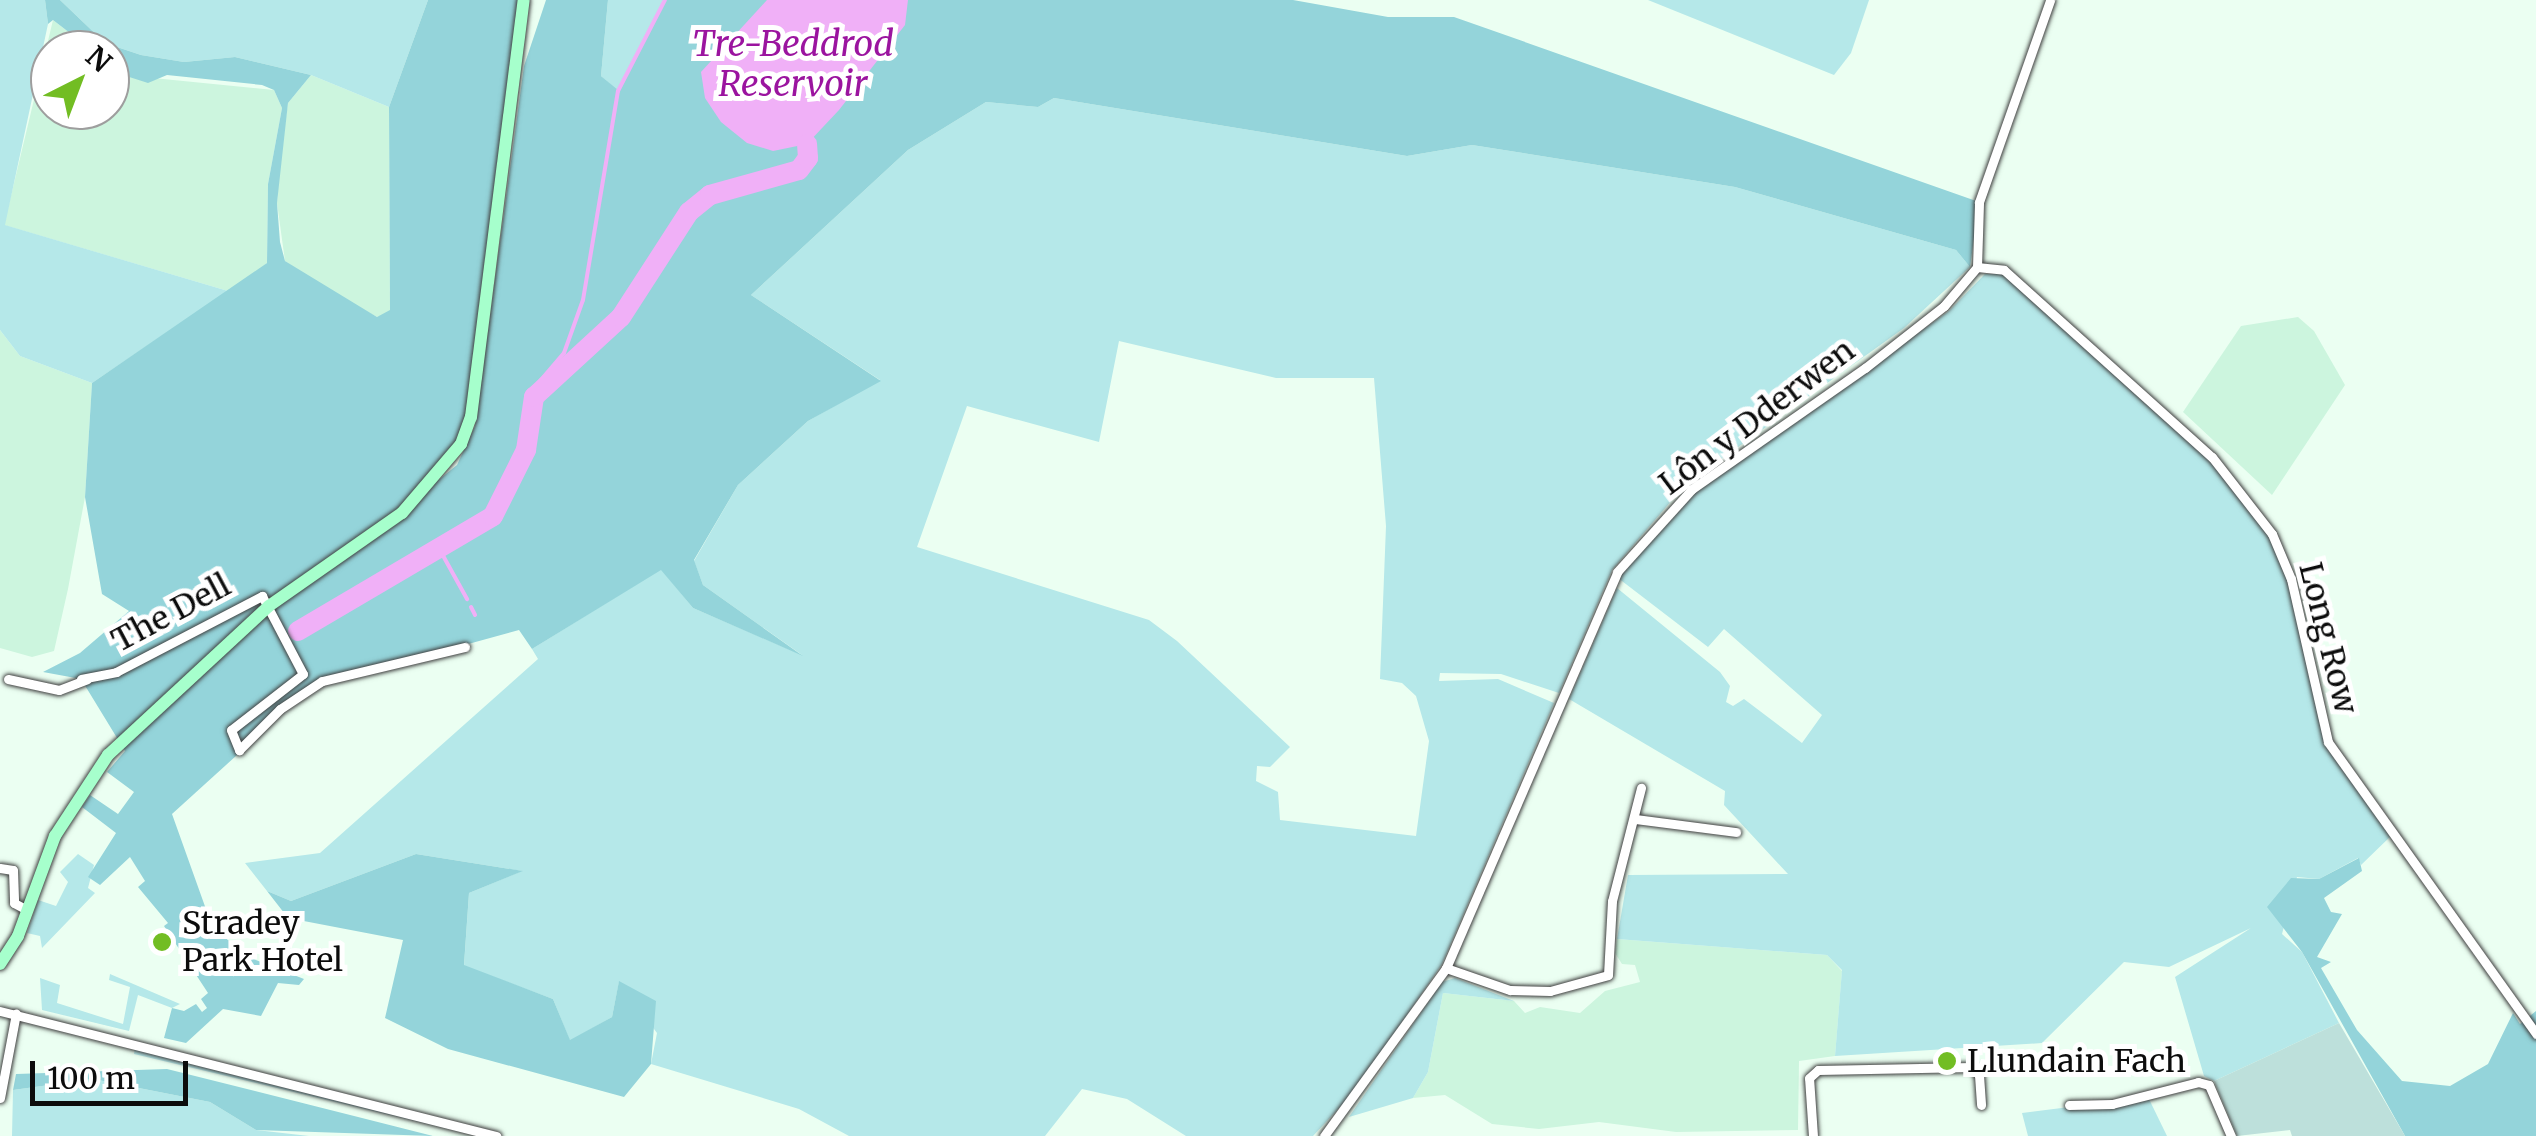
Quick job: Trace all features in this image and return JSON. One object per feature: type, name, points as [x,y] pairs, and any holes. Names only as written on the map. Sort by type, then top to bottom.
[{"type":"main road","points":[[0,964],[28,910],[55,836],[108,755],[269,606],[402,513],[461,444],[476,379],[524,0]]},
{"type":"street","points":[[1977,267],[1980,202],[2050,0]]},
{"type":"street","name":"Lôn y Dderwen","points":[[1324,1136],[1446,968],[1617,572],[1692,489],[1880,356],[1944,306],[1977,267]]},
{"type":"street","name":"Long Row","points":[[1977,267],[2004,270],[2212,457],[2272,534],[2291,579],[2328,742],[2536,1034]]},
{"type":"street","name":"The Dell","points":[[8,678],[58,690],[86,678],[116,672],[255,596],[269,606]]},
{"type":"street","points":[[269,606],[302,674],[231,730],[239,750],[280,709],[322,681],[465,647]]},
{"type":"street","points":[[1446,968],[1510,990],[1550,991],[1608,975],[1612,901],[1641,788]]},
{"type":"street","points":[[1636,818],[1736,832]]},
{"type":"street","points":[[0,868],[13,870],[14,903],[28,910]]},
{"type":"street","points":[[0,1010],[496,1136]]},
{"type":"street","points":[[0,1098],[16,1013]]},
{"type":"street","points":[[1813,1136],[1810,1078],[1818,1070],[1972,1067],[1979,1076],[1981,1104]]},
{"type":"street","points":[[2070,1105],[2112,1104],[2198,1082],[2210,1086],[2231,1136]]},
{"type":"green space","points":[[53,20],[66,30],[51,30]]},
{"type":"green space","points":[[311,75],[389,107],[390,311],[385,315],[377,317],[326,290],[285,261],[277,203],[280,159],[288,103]]},
{"type":"green space","points":[[130,76],[274,90],[282,108],[268,184],[267,263],[228,291],[4,225],[30,116],[30,130],[130,130]]},
{"type":"green space","points":[[2298,317],[2314,331],[2345,385],[2272,495],[2183,412],[2241,326]]},
{"type":"green space","points":[[0,330],[20,356],[92,383],[85,497],[68,589],[54,651],[32,657],[0,648]]},
{"type":"green space","points":[[1617,939],[1827,955],[1842,971],[1835,1056],[1799,1061],[1798,1130],[1676,1132],[1599,1122],[1539,1129],[1492,1124],[1445,1095],[1413,1098],[1428,1072],[1443,993],[1514,1001],[1525,1013],[1540,1007],[1580,1013],[1605,991],[1640,982],[1635,965],[1622,964],[1615,953]]},
{"type":"shaded area","points":[[0,0],[45,0],[47,30],[30,30],[30,108],[5,225],[228,291],[92,383],[20,356],[0,330]]},
{"type":"shaded area","points":[[45,0],[60,0],[91,30],[66,30],[53,20],[48,24]]},
{"type":"shaded area","points":[[60,0],[428,0],[389,107],[311,75],[235,57],[184,62],[141,55],[130,51],[130,30],[91,30]]},
{"type":"shaded area","points":[[428,0],[524,0],[471,417],[436,482],[457,465],[475,426],[524,66],[546,0],[608,0],[601,76],[618,90],[665,0],[1293,0],[1388,17],[1454,17],[1979,202],[1970,267],[1956,250],[1735,187],[1472,145],[1407,156],[1054,98],[1038,107],[986,102],[908,150],[751,295],[881,381],[808,421],[738,485],[694,560],[703,585],[803,656],[693,608],[661,570],[532,649],[519,630],[312,687],[172,814],[212,926],[246,956],[304,979],[299,985],[278,983],[261,1016],[223,1009],[186,1043],[164,1038],[172,1008],[184,1011],[196,1004],[202,1012],[207,1008],[201,999],[208,993],[164,926],[168,923],[138,887],[145,881],[130,857],[100,885],[88,877],[116,833],[82,807],[90,795],[118,814],[134,792],[107,772],[125,751],[81,679],[43,672],[80,653],[129,611],[102,594],[85,497],[92,383],[267,263],[268,184],[282,108],[274,90],[262,85],[167,75],[148,83],[130,77],[130,51],[184,62],[235,57],[311,75],[288,103],[277,203],[285,261],[377,317],[390,310],[389,107]]},
{"type":"shaded area","points":[[608,0],[665,0],[618,91],[601,76]]},
{"type":"shaded area","points":[[1648,0],[1869,0],[1851,53],[1834,75]]},
{"type":"shaded area","points":[[1054,98],[1407,156],[1472,145],[1735,187],[1956,250],[1970,267],[1904,328],[1685,485],[1612,570],[1559,693],[1501,674],[1440,673],[1439,681],[1498,679],[1554,703],[1442,964],[1354,1092],[1313,1136],[1186,1136],[1127,1099],[1082,1089],[1045,1136],[849,1136],[799,1109],[651,1064],[657,1033],[619,982],[612,1017],[570,1041],[553,999],[464,966],[469,893],[522,871],[416,854],[291,901],[267,891],[245,863],[320,853],[538,659],[532,649],[661,569],[693,608],[802,655],[703,585],[694,561],[738,485],[808,421],[880,380],[751,295],[908,150],[986,102],[1038,107]],"holes":[[[1119,341],[1276,378],[1374,378],[1386,526],[1380,679],[1402,683],[1416,696],[1429,741],[1416,836],[1280,820],[1278,792],[1256,781],[1257,766],[1270,767],[1290,747],[1177,641],[1149,620],[917,547],[967,406],[1099,442]]]},
{"type":"shaded area","points":[[1985,274],[2002,274],[2212,457],[2272,534],[2291,579],[2328,742],[2393,834],[2361,865],[2358,858],[2319,879],[2297,877],[2282,934],[2302,952],[2339,1023],[2214,1081],[2204,1076],[2175,977],[2251,928],[2169,967],[2124,962],[2042,1043],[1835,1056],[1842,970],[1827,955],[1617,939],[1628,875],[1788,874],[1724,805],[1725,791],[1569,699],[1617,588],[1720,672],[1730,686],[1726,702],[1733,706],[1744,699],[1802,743],[1822,715],[1724,629],[1708,647],[1618,578],[1697,491],[1949,311]]},
{"type":"shaded area","points":[[78,854],[94,865],[88,888],[95,893],[42,948],[40,936],[27,933],[38,900],[56,906],[68,882],[60,872]]},
{"type":"shaded area","points":[[416,854],[523,871],[469,893],[464,965],[553,999],[570,1040],[612,1017],[619,981],[656,1001],[651,1064],[624,1097],[448,1049],[385,1018],[403,940],[288,918],[267,891],[291,901]]},
{"type":"shaded area","points":[[2359,858],[2362,871],[2324,898],[2331,912],[2342,914],[2317,957],[2331,962],[2321,968],[2357,1030],[2402,1081],[2450,1086],[2488,1064],[2513,1013],[2520,1024],[2536,1011],[2536,1136],[2405,1136],[2302,952],[2267,907],[2291,878],[2319,879]]},
{"type":"shaded area","points":[[110,974],[180,1004],[172,1008],[138,995],[129,1031],[42,1010],[40,978],[60,985],[57,1003],[123,1024],[130,987],[109,980]]},
{"type":"shaded area","points":[[1455,978],[1514,1001],[1443,993],[1428,1072],[1413,1098],[1349,1117],[1442,982]]},
{"type":"shaded area","points":[[2339,1023],[2405,1136],[2292,1136],[2290,1130],[2237,1136],[2214,1081]]},
{"type":"shaded area","points":[[135,1047],[384,1112],[478,1136],[134,1054]]},
{"type":"shaded area","points":[[167,1069],[433,1136],[256,1130],[210,1102],[93,1079],[13,1090],[16,1074]]},
{"type":"shaded area","points":[[93,1079],[210,1102],[256,1130],[309,1136],[12,1136],[13,1090]]},
{"type":"shaded area","points":[[2148,1097],[2167,1136],[2028,1136],[2022,1113]]},
{"type":"water","name":"Tre-Beddrod Reservoir","points":[[767,0],[908,0],[905,25],[839,110],[807,144],[773,151],[747,143],[721,122],[705,98],[701,72]]},
{"type":"waterway","points":[[534,388],[564,353],[583,300],[618,91],[665,0]]},
{"type":"waterway","points":[[298,631],[493,516],[526,450],[534,397],[621,317],[689,212],[710,195],[799,170],[808,158],[807,144]]},
{"type":"waterway","points":[[441,552],[467,599]]},
{"type":"waterway","points":[[471,607],[475,615]]},
{"type":"place","name":"Stradey Park Hotel","points":[[162,942]]},
{"type":"place","name":"Llundain Fach","points":[[1947,1061]]}]
